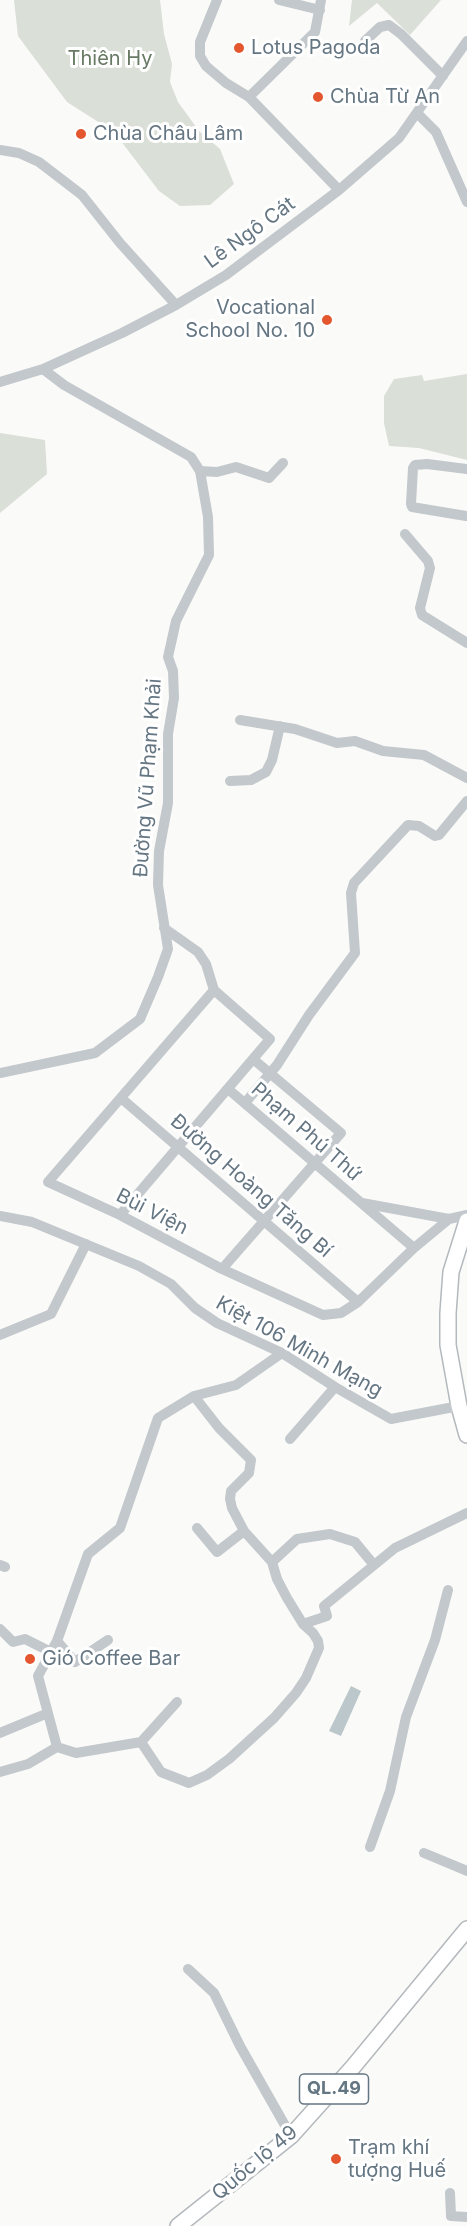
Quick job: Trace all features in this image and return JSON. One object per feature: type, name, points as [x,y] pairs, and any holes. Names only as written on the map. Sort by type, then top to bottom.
[{"type":"highway","points":[[467,1221],[451,1272],[448,1313],[448,1345],[459,1406],[467,1435]]},
{"type":"highway","name":"Quốc lộ 49","points":[[178,2226],[291,2136],[353,2067],[467,1929]]},
{"type":"street","points":[[217,0],[200,42],[200,56],[206,66],[226,83],[249,97],[339,190]]},
{"type":"street","points":[[249,97],[315,33],[321,5],[279,0]]},
{"type":"street","points":[[365,41],[380,27],[394,28],[443,76]]},
{"type":"street","name":"Lê Ngô Cát","points":[[0,381],[43,369],[176,305],[225,275],[339,190],[399,138],[467,42]]},
{"type":"street","points":[[417,113],[436,132],[467,202]]},
{"type":"street","points":[[0,150],[19,153],[39,162],[82,195],[120,243],[176,305]]},
{"type":"street","points":[[43,369],[64,385],[191,457],[200,471],[217,472],[236,467],[269,478],[283,464]]},
{"type":"street","points":[[466,516],[412,507],[411,504],[413,468],[416,465],[427,464],[467,469]]},
{"type":"street","name":"Đường Vũ Phạm Khải","points":[[0,1072],[95,1053],[140,1019],[168,949],[158,885],[159,850],[168,803],[168,734],[175,685],[168,657],[176,621],[209,555],[208,516],[200,471]]},
{"type":"street","points":[[405,534],[428,561],[430,568],[420,608],[422,615],[467,643]]},
{"type":"street","points":[[240,720],[280,726],[337,743],[355,741],[383,751],[424,755],[467,778]]},
{"type":"street","points":[[230,781],[251,780],[266,772],[272,760],[280,726]]},
{"type":"street","points":[[245,1103],[270,1073],[309,1015],[356,953],[351,893],[354,883],[408,825],[418,826],[435,836],[439,835],[467,801]]},
{"type":"street","points":[[120,1215],[270,1039],[214,990],[206,964],[198,952],[164,928]]},
{"type":"street","name":"Bùi Viện","points":[[214,990],[48,1182],[120,1215],[222,1269],[323,1315],[340,1313],[358,1302],[448,1219]]},
{"type":"street","points":[[222,1269],[341,1133],[253,1059]]},
{"type":"street","name":"Phạm Phú Thứ","points":[[228,1089],[414,1248]]},
{"type":"street","name":"Đường Hoàng Tăng Bí","points":[[121,1098],[358,1302]]},
{"type":"street","name":"Phạm Phú Thứ","points":[[362,1203],[448,1219],[467,1215]]},
{"type":"street","name":"Kiệt 106 Minh Mạng","points":[[0,1216],[32,1222],[139,1266],[163,1280],[217,1323],[282,1353],[335,1388],[391,1419],[459,1406]]},
{"type":"street","points":[[0,1335],[51,1314],[86,1244]]},
{"type":"street","points":[[57,1748],[38,1676],[57,1641],[88,1554],[120,1528],[158,1418],[194,1396],[236,1385],[282,1353]]},
{"type":"street","points":[[290,1439],[335,1388]]},
{"type":"street","points":[[141,1742],[161,1772],[189,1783],[207,1775],[229,1759],[274,1718],[306,1678],[319,1648],[318,1641],[303,1624],[277,1580],[272,1562],[244,1531],[231,1508],[231,1491],[249,1473],[251,1460],[219,1428],[194,1396]]},
{"type":"street","points":[[303,1624],[327,1616],[324,1606],[395,1548],[467,1513]]},
{"type":"street","points":[[197,1528],[217,1552],[244,1531]]},
{"type":"street","points":[[272,1562],[297,1539],[330,1534],[355,1542],[374,1565]]},
{"type":"street","points":[[370,1847],[390,1791],[406,1718],[435,1640],[448,1590]]},
{"type":"street","points":[[0,1629],[13,1642],[25,1639],[51,1652]]},
{"type":"street","points":[[57,1641],[75,1662],[108,1640]]},
{"type":"street","points":[[0,1772],[28,1764],[57,1748],[76,1753],[141,1742],[177,1702]]},
{"type":"street","points":[[0,1733],[48,1713]]},
{"type":"street","points":[[424,1853],[467,1871]]},
{"type":"street","points":[[188,1969],[214,1993],[240,2046],[291,2136]]},
{"type":"street","points":[[450,2193],[451,2216],[467,2217]]},
{"type":"green space","name":"Thiên Hy","points":[[14,0],[160,0],[164,34],[172,64],[170,82],[178,102],[199,131],[220,149],[234,184],[210,205],[180,206],[159,191],[114,132],[67,102],[18,36]]},
{"type":"green space","points":[[352,0],[441,0],[410,35],[377,3],[349,26]]},
{"type":"green space","points":[[467,374],[467,460],[419,448],[389,446],[384,423],[384,396],[394,379],[422,375],[424,381]]},
{"type":"green space","points":[[0,433],[45,440],[47,474],[0,513]]},
{"type":"shaded area","points":[[351,1686],[361,1691],[341,1736],[329,1731]]},
{"type":"place","name":"Lotus Pagoda","points":[[239,48]]},
{"type":"place","name":"Chùa Từ An","points":[[318,97]]},
{"type":"place","name":"Chùa Châu Lâm","points":[[81,134]]},
{"type":"place","name":"Vocational School No. 10","points":[[327,320]]},
{"type":"place","name":"Gió Coffee Bar","points":[[30,1659]]},
{"type":"place","name":"Trạm khí tượng Huế","points":[[336,2159]]}]
